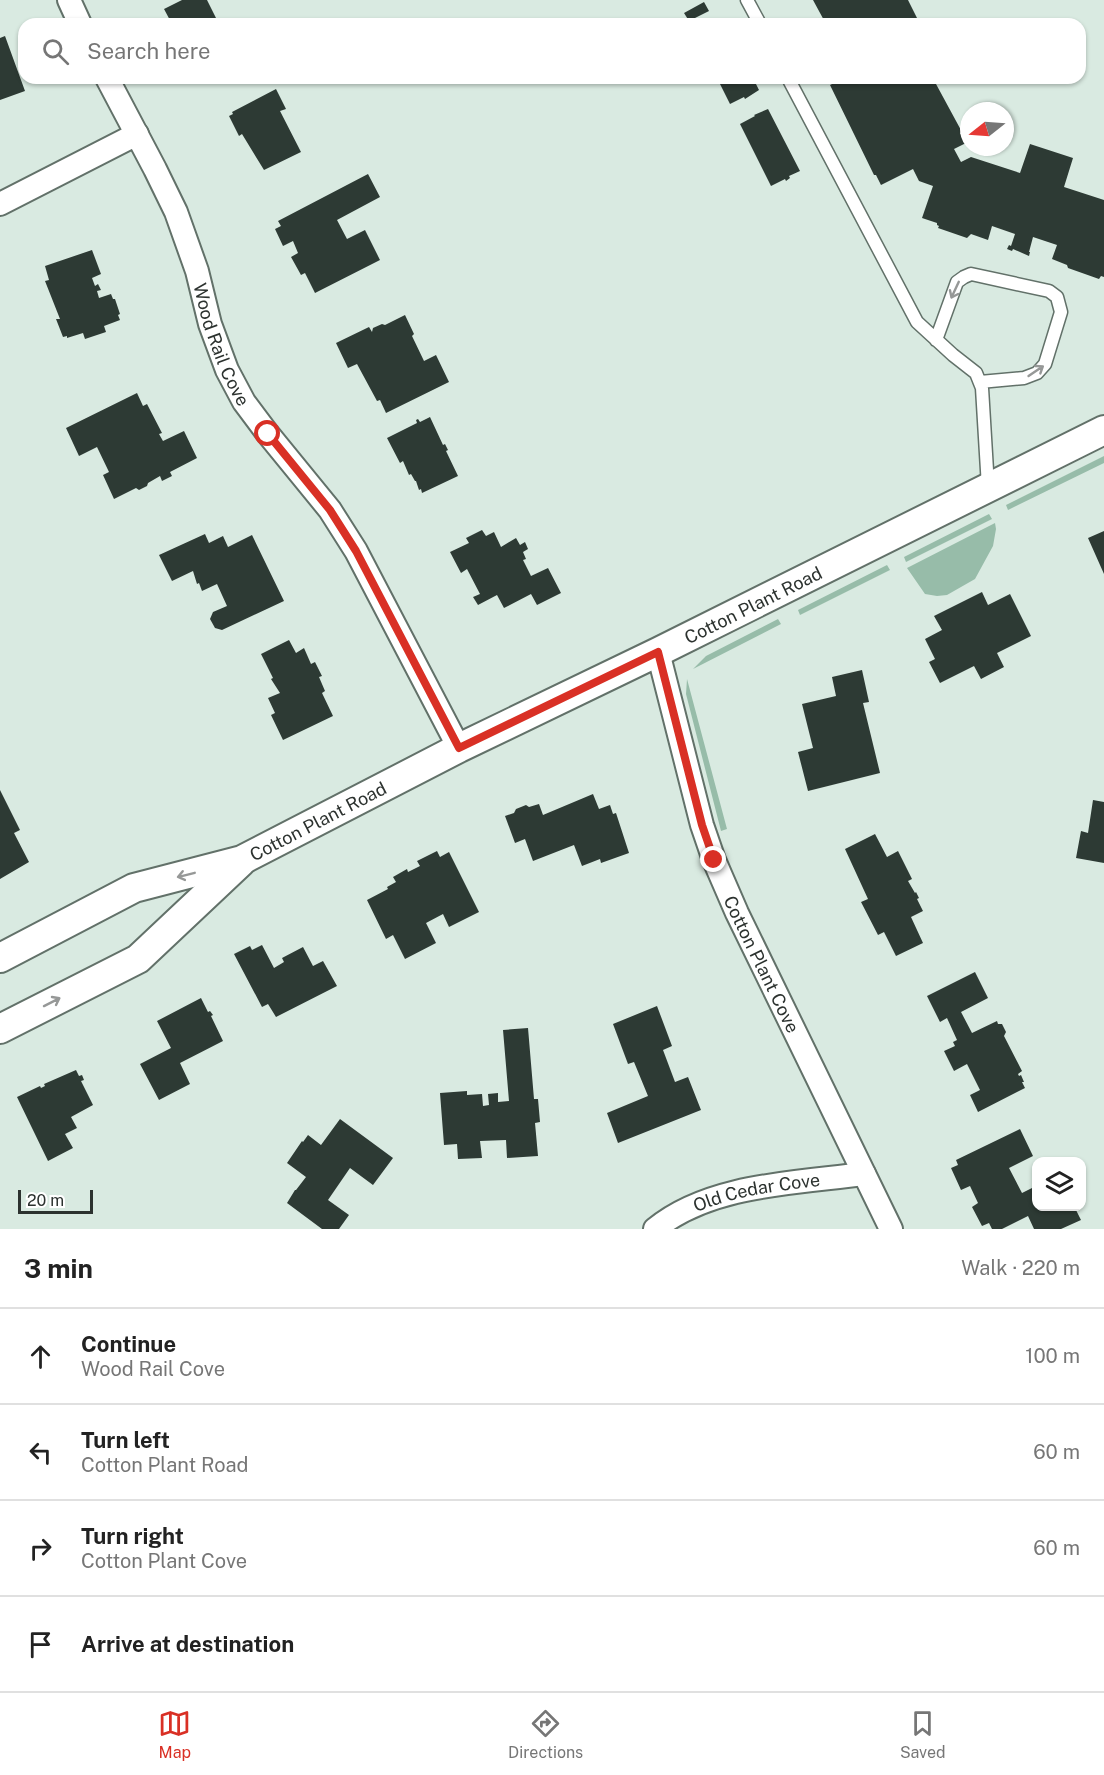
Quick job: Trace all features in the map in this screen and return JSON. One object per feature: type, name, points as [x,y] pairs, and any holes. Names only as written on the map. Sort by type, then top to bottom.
[{"type":"street","points":[[69,0],[77,18]]},
{"type":"street","name":"Wood Rail Cove","points":[[110,84],[176,212],[197,271],[210,324],[227,370],[244,402],[330,510],[356,551],[459,748]]},
{"type":"street","points":[[0,204],[137,134]]},
{"type":"street","name":"Cotton Plant Road","points":[[0,958],[134,888],[242,860],[459,748],[658,652],[1104,430]]},
{"type":"street","name":"Cotton Plant Cove","points":[[658,652],[702,825],[714,860],[737,913],[891,1229]]},
{"type":"street","name":"Cotton Plant Road","points":[[0,1029],[138,959],[242,860]]},
{"type":"street","name":"Old Cedar Cove","points":[[655,1229],[683,1210],[706,1200],[732,1193],[864,1174]]},
{"type":"lane","points":[[747,0],[757,18]]},
{"type":"lane","points":[[791,84],[917,322],[953,355],[976,372],[982,388],[988,487]]},
{"type":"lane","points":[[936,340],[957,282],[971,274],[1049,291],[1057,297],[1060,312],[1045,364],[1037,373],[1023,378],[980,382]]},
{"type":"green space","points":[[1104,456],[1104,463],[1008,510],[1006,505]]},
{"type":"green space","points":[[989,514],[992,519],[906,562],[904,557]]},
{"type":"green space","points":[[995,523],[993,546],[975,579],[947,595],[925,594],[907,568]]},
{"type":"green space","points":[[887,565],[890,570],[800,615],[798,610]]},
{"type":"green space","points":[[778,619],[781,624],[693,669],[706,656]]},
{"type":"green space","points":[[687,679],[727,829],[721,831],[686,694]]},
{"type":"building","points":[[182,0],[207,0],[216,18],[169,18],[164,9]]},
{"type":"building","points":[[813,0],[908,0],[917,18],[823,18]]},
{"type":"building","points":[[704,2],[709,11],[695,18],[687,18],[684,13]]},
{"type":"building","points":[[5,36],[18,72],[18,84],[22,84],[25,91],[0,100],[0,38]]},
{"type":"building","points":[[720,84],[756,84],[759,90],[745,99],[744,97],[730,104]]},
{"type":"building","points":[[936,84],[960,128],[960,146],[954,149],[961,162],[971,157],[1020,173],[1030,144],[1073,158],[1064,187],[1104,200],[1104,277],[1101,276],[1099,279],[1068,268],[1067,265],[1052,259],[1057,245],[1033,237],[1029,256],[1013,249],[1012,251],[1007,249],[1009,245],[1011,246],[1015,234],[992,226],[988,240],[971,234],[967,238],[938,228],[937,223],[922,218],[933,186],[919,181],[913,169],[881,185],[830,85]]},
{"type":"building","points":[[276,89],[286,109],[280,111],[301,152],[264,170],[242,134],[239,136],[229,116],[233,114],[232,112]]},
{"type":"building","points":[[768,109],[800,171],[789,176],[790,178],[786,181],[785,179],[771,186],[740,124]]},
{"type":"building","points":[[368,174],[380,197],[337,220],[347,239],[365,230],[380,260],[315,293],[305,273],[301,275],[291,257],[298,253],[293,241],[283,246],[275,229],[281,226],[278,221]]},
{"type":"building","points":[[92,250],[101,274],[92,278],[95,286],[98,284],[101,290],[97,291],[99,298],[111,294],[115,299],[120,320],[104,326],[106,332],[85,339],[83,333],[63,337],[56,319],[60,319],[45,281],[49,280],[45,266]]},
{"type":"building","points":[[405,315],[424,361],[436,355],[449,382],[386,413],[357,364],[348,368],[336,343],[369,327],[372,332],[373,328]]},
{"type":"building","points":[[137,393],[143,406],[147,404],[162,433],[159,434],[163,441],[184,431],[197,458],[170,472],[172,476],[162,481],[160,476],[139,490],[136,488],[114,499],[103,475],[109,472],[97,447],[79,456],[66,428]]},
{"type":"building","points":[[430,417],[443,445],[445,444],[448,450],[446,451],[458,476],[422,493],[411,474],[409,475],[403,461],[400,463],[387,438],[417,423],[418,419],[420,422]]},
{"type":"building","points":[[482,530],[486,536],[494,532],[501,547],[516,538],[520,545],[525,542],[528,549],[523,552],[526,559],[523,560],[531,576],[548,568],[561,593],[537,605],[531,594],[504,608],[497,595],[478,605],[473,597],[480,594],[467,569],[461,573],[450,552],[469,543],[466,538]]},
{"type":"building","points":[[1104,531],[1104,574],[1088,538]]},
{"type":"building","points":[[205,534],[209,543],[223,536],[228,547],[252,535],[284,601],[222,630],[215,628],[210,619],[213,612],[227,606],[217,584],[202,591],[193,571],[172,581],[159,555]]},
{"type":"building","points":[[982,592],[988,605],[1010,594],[1031,636],[997,653],[1004,667],[981,679],[974,666],[940,683],[929,662],[935,659],[925,639],[942,630],[934,616]]},
{"type":"building","points":[[289,640],[296,653],[304,648],[311,664],[315,662],[322,676],[319,677],[325,691],[322,693],[333,716],[283,740],[271,715],[275,713],[268,698],[280,693],[271,679],[273,678],[261,654]]},
{"type":"building","points":[[862,670],[869,702],[863,703],[880,773],[808,791],[798,752],[813,748],[802,704],[836,696],[832,677]]},
{"type":"building","points":[[0,790],[20,830],[14,833],[29,862],[0,879]]},
{"type":"building","points":[[593,794],[599,809],[610,805],[613,814],[616,813],[629,853],[601,863],[600,859],[582,866],[574,845],[533,861],[525,839],[515,843],[505,816],[514,813],[516,809],[539,804],[543,815]]},
{"type":"building","points":[[1093,800],[1104,802],[1104,863],[1076,858],[1081,831],[1088,833]]},
{"type":"building","points":[[875,834],[887,857],[898,851],[912,879],[908,881],[919,898],[917,899],[923,911],[911,917],[923,943],[896,956],[884,932],[878,935],[861,902],[868,899],[845,849]]},
{"type":"building","points":[[437,851],[440,857],[449,852],[479,912],[449,927],[443,914],[426,923],[436,943],[405,959],[393,935],[386,939],[367,900],[396,882],[393,877],[407,869],[408,872],[420,866],[417,861]]},
{"type":"building","points":[[262,945],[274,968],[284,962],[282,958],[303,947],[313,966],[323,961],[337,986],[276,1017],[268,1004],[262,1007],[234,954],[250,946],[252,950]]},
{"type":"building","points":[[975,972],[988,998],[961,1012],[972,1033],[997,1021],[998,1024],[1002,1024],[1006,1032],[1004,1036],[1022,1071],[1018,1074],[1021,1075],[1025,1088],[978,1112],[970,1095],[980,1090],[967,1064],[954,1071],[944,1051],[955,1046],[953,1042],[957,1040],[947,1018],[940,1022],[927,996]]},
{"type":"building","points":[[201,998],[208,1012],[210,1011],[213,1015],[211,1016],[223,1041],[180,1063],[190,1084],[159,1100],[140,1064],[171,1048],[157,1021]]},
{"type":"building","points":[[657,1006],[672,1046],[663,1050],[675,1082],[688,1077],[701,1110],[618,1143],[607,1113],[648,1096],[634,1062],[628,1064],[613,1024]]},
{"type":"building","points":[[528,1028],[534,1099],[538,1099],[540,1122],[535,1123],[538,1156],[507,1158],[506,1140],[480,1141],[482,1158],[458,1159],[457,1144],[444,1145],[440,1093],[467,1091],[467,1095],[482,1094],[483,1106],[489,1105],[488,1094],[498,1093],[498,1102],[509,1101],[503,1030]]},
{"type":"building","points":[[76,1070],[79,1076],[82,1075],[84,1080],[81,1081],[93,1105],[71,1117],[77,1128],[65,1134],[73,1148],[48,1161],[17,1097],[40,1086],[41,1088],[45,1086],[44,1084]]},
{"type":"building","points":[[340,1119],[393,1158],[373,1185],[350,1168],[328,1200],[349,1215],[339,1229],[322,1229],[287,1203],[306,1177],[287,1163],[308,1135],[321,1145]]},
{"type":"building","points":[[1020,1129],[1033,1156],[1009,1168],[1022,1193],[1032,1188],[1032,1211],[1076,1211],[1081,1220],[1061,1229],[1034,1229],[1028,1216],[1002,1229],[992,1229],[989,1223],[982,1226],[972,1207],[978,1203],[970,1186],[961,1190],[951,1168],[958,1165],[956,1160]]},
{"type":"route","points":[[268,434],[330,510],[356,551],[459,748],[658,652],[702,825],[714,860]]}]
